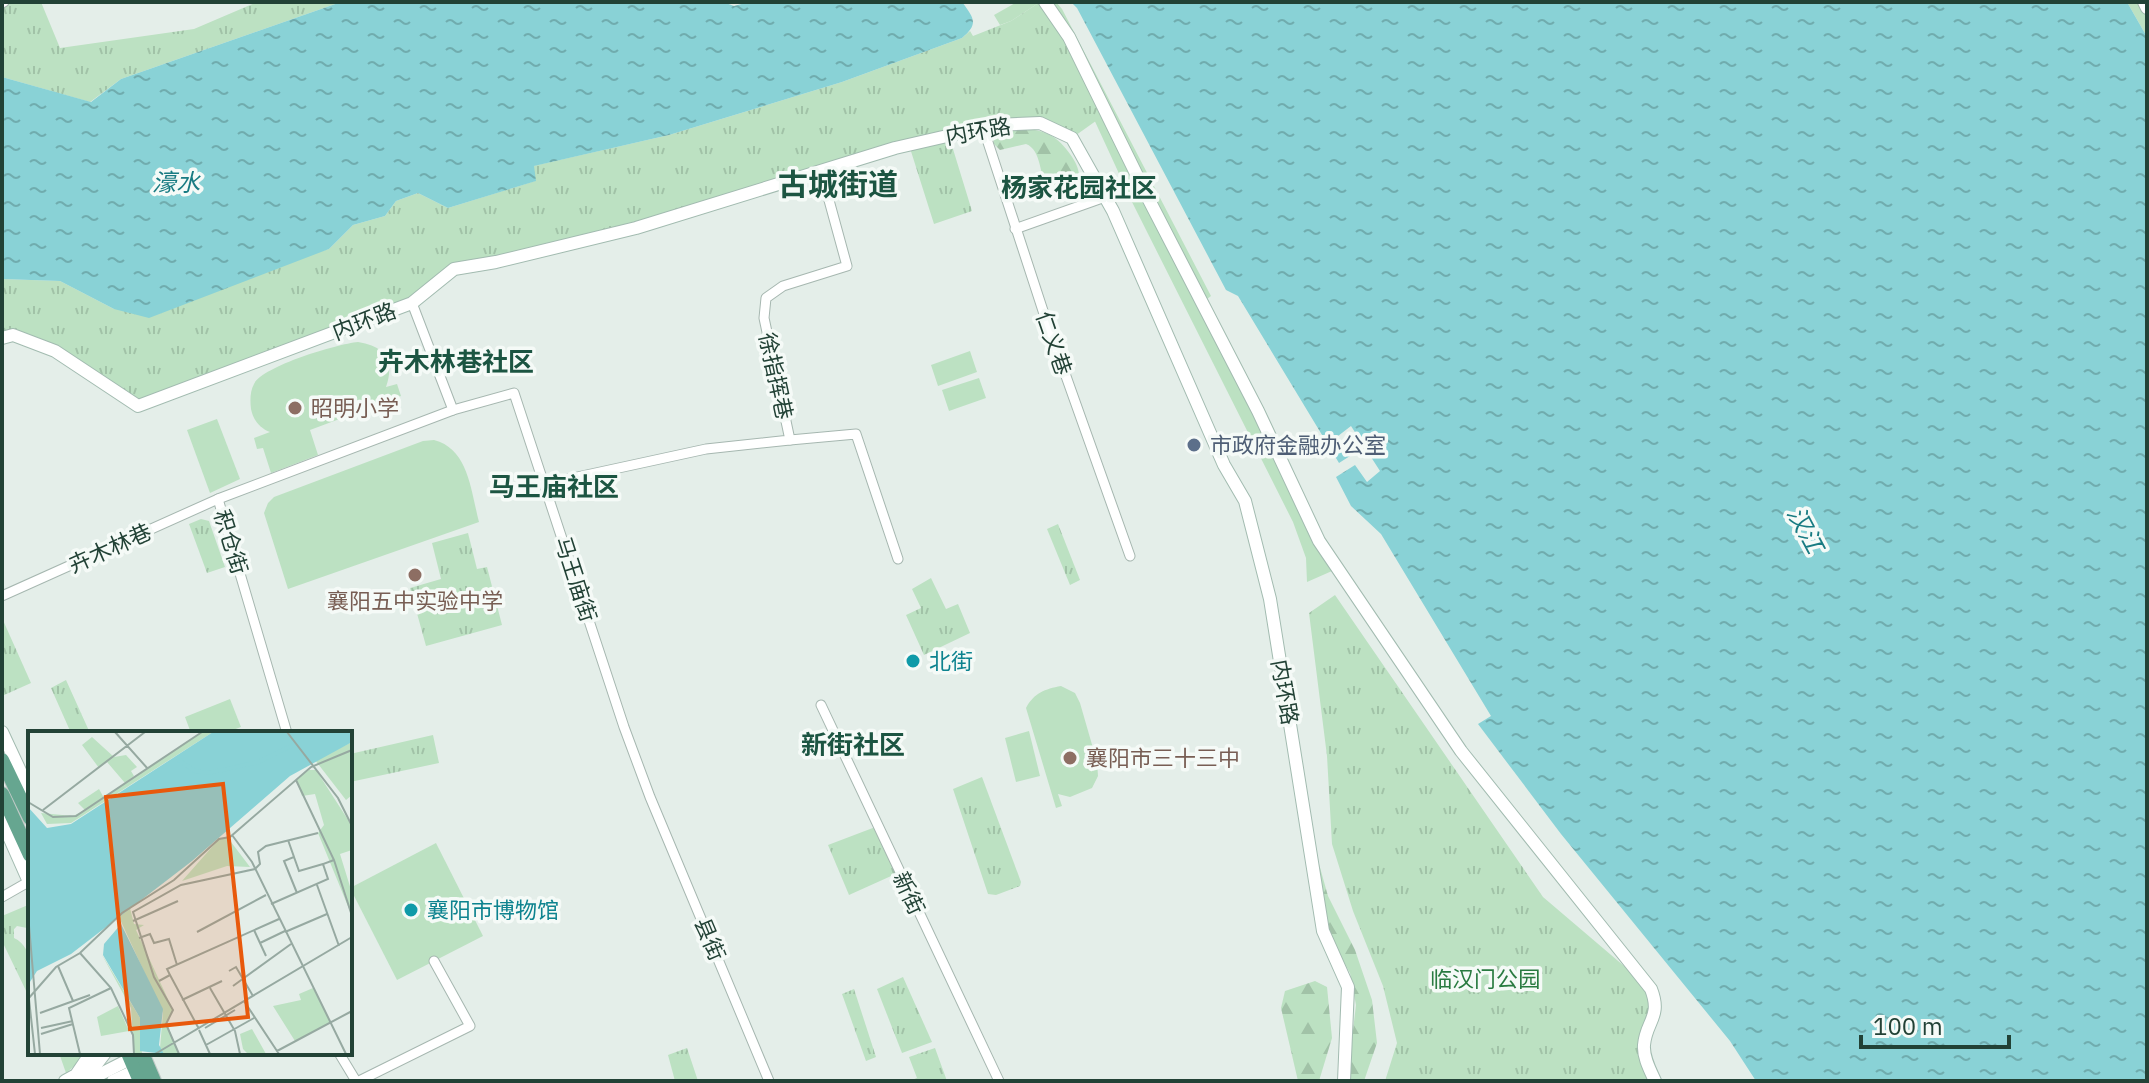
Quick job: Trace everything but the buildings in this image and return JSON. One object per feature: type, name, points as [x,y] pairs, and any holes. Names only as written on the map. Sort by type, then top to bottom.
[{"type":"main road","points":[[2,760],[28,814]]},
{"type":"main road","points":[[2,794],[28,851]]},
{"type":"main road","points":[[138,1062],[154,1081]]},
{"type":"street","points":[[1045,2],[1069,37],[1258,411],[1319,541],[1461,751],[1651,989],[1656,1002],[1644,1044],[1648,1066],[1655,1081]]},
{"type":"street","points":[[2144,2],[2147,8]]},
{"type":"street","name":"内环路","points":[[2,338],[13,335],[55,351],[138,406],[412,303],[454,269],[496,262],[636,228],[895,148],[983,127],[1040,123],[1072,138],[1113,211],[1224,465],[1245,501],[1270,599],[1323,931],[1348,987],[1344,1081]]},
{"type":"street","name":"仁义巷","points":[[983,127],[1015,229],[1130,556]]},
{"type":"street","name":"徐指挥巷","points":[[545,484],[706,449],[790,440],[764,318],[766,298],[783,286],[847,266],[821,171]]},
{"type":"street","points":[[1015,229],[1105,197]]},
{"type":"street","points":[[412,303],[453,410]]},
{"type":"street","name":"马王庙街","points":[[453,410],[514,393],[650,797]]},
{"type":"street","name":"积仓街","points":[[286,731],[218,499],[453,410]]},
{"type":"street","points":[[790,440],[856,434],[898,559]]},
{"type":"street","name":"卉木林巷","points":[[2,596],[218,499]]},
{"type":"street","name":"新街","points":[[821,705],[999,1081]]},
{"type":"street","points":[[2,732],[28,788]]},
{"type":"street","name":"县街","points":[[650,797],[769,1081]]},
{"type":"street","points":[[2,821],[28,878]]},
{"type":"street","points":[[2,897],[28,883]]},
{"type":"street","points":[[340,1055],[358,1081],[470,1026],[434,961]]},
{"type":"street","points":[[65,1081],[76,1075],[90,1055]]},
{"type":"street","points":[[86,1081],[104,1055]]},
{"type":"street","points":[[86,1081],[138,1062]]},
{"type":"street","points":[[113,1081],[138,1062]]},
{"type":"green space","points":[[4,2],[41,2],[60,48],[194,29],[257,2],[341,2],[121,79],[90,102],[2,77]]},
{"type":"green space","points":[[1017,2],[1040,2],[1000,25],[994,15]]},
{"type":"green space","points":[[1040,2],[1056,2],[1062,9],[1211,296],[1203,302],[1332,571],[1307,582],[1306,558],[1293,522],[1133,204]]},
{"type":"green space","points":[[1040,2],[1107,113],[1072,138],[1040,123],[949,136],[972,211],[934,224],[909,145],[636,228],[454,269],[412,303],[138,406],[55,351],[2,338],[2,279],[60,281],[114,309],[329,249],[353,225],[385,216],[396,201],[418,193],[448,208],[535,181],[533,166],[669,135],[842,82],[962,38],[970,31],[973,36],[1011,21]]},
{"type":"green space","points":[[2127,2],[2145,2],[2147,37]]},
{"type":"green space","points":[[996,129],[1038,131],[1054,138],[1075,161],[1079,172],[1078,184],[1048,190],[1038,158],[1031,147],[1026,144],[1000,150],[994,144],[992,132]]},
{"type":"green space","points":[[358,342],[375,347],[386,356],[389,370],[386,387],[397,384],[401,396],[310,430],[318,455],[271,473],[263,448],[257,449],[254,438],[270,432],[258,423],[252,413],[254,384],[260,377],[285,363],[318,351]]},
{"type":"green space","points":[[970,351],[977,372],[938,386],[931,365]]},
{"type":"green space","points":[[979,378],[986,398],[949,411],[942,390]]},
{"type":"green space","points":[[217,419],[240,479],[210,493],[187,430]]},
{"type":"green space","points":[[434,440],[455,452],[462,462],[479,522],[288,589],[264,513],[268,503],[274,497],[423,441]]},
{"type":"green space","points":[[201,519],[209,521],[225,567],[207,573],[189,524]]},
{"type":"green space","points":[[1058,524],[1080,580],[1070,585],[1047,529]]},
{"type":"green space","points":[[468,533],[477,569],[487,567],[502,625],[426,646],[410,588],[441,579],[432,543]]},
{"type":"green space","points":[[931,578],[946,609],[958,604],[970,633],[924,655],[906,615],[921,608],[912,589]]},
{"type":"green space","name":"临汉门公园","points":[[1335,595],[1543,897],[1651,989],[1656,1002],[1644,1044],[1654,1078],[1648,1081],[1385,1081],[1397,1043],[1383,986],[1353,911],[1332,844],[1327,756],[1309,613]]},
{"type":"green space","points":[[2,618],[31,683],[2,696]]},
{"type":"green space","points":[[66,680],[89,731],[70,731],[51,688]]},
{"type":"green space","points":[[1061,686],[1075,693],[1080,703],[1098,776],[1092,788],[1070,797],[1058,794],[1062,806],[1056,808],[1026,708],[1040,692]]},
{"type":"green space","points":[[230,699],[241,727],[230,731],[190,731],[185,717]]},
{"type":"green space","points":[[1029,731],[1040,776],[1016,782],[1005,738]]},
{"type":"green space","points":[[433,735],[439,763],[352,782],[352,754]]},
{"type":"green space","points":[[982,777],[1021,882],[1020,886],[996,895],[988,894],[953,789]]},
{"type":"green space","points":[[878,826],[900,872],[849,895],[828,845]]},
{"type":"green space","points":[[436,843],[483,936],[397,980],[352,887]]},
{"type":"green space","points":[[1319,864],[1328,896],[1355,950],[1372,1000],[1377,1043],[1364,1081],[1347,1081],[1356,1005],[1350,973],[1323,922]]},
{"type":"green space","points":[[28,905],[28,927],[17,926],[14,938],[28,954],[28,995],[2,941],[2,916]]},
{"type":"green space","points":[[903,977],[932,1042],[902,1053],[877,989]]},
{"type":"green space","points":[[1315,981],[1327,987],[1332,1038],[1319,1081],[1298,1081],[1281,1008],[1285,991]]},
{"type":"green space","points":[[854,989],[876,1057],[866,1061],[842,994]]},
{"type":"green space","points":[[687,1048],[698,1081],[675,1081],[668,1055]]},
{"type":"green space","points":[[935,1048],[947,1081],[909,1081],[917,1078],[909,1057]]},
{"type":"green space","points":[[60,1055],[82,1055],[78,1063],[66,1073]]},
{"type":"water","name":"濠水","points":[[341,2],[723,2],[734,6],[749,2],[962,2],[973,25],[962,38],[842,82],[669,135],[534,166],[536,181],[448,208],[418,193],[396,201],[385,216],[353,225],[329,249],[149,318],[114,309],[60,281],[2,279],[2,77],[91,102],[121,79]]},
{"type":"water","name":"汉江","points":[[1071,2],[2127,2],[2147,37],[2147,1081],[1756,1081],[1730,1041],[1561,834],[1478,724],[1491,716],[1381,534],[1351,506],[1336,477],[1355,465],[1367,482],[1380,471],[1351,426],[1338,436],[1350,456],[1339,463],[1238,296],[1226,290],[1077,8]]},
{"type":"place","name":"昭明小学","points":[[295,408]]},
{"type":"place","name":"市政府金融办公室","points":[[1194,445]]},
{"type":"place","name":"襄阳五中实验中学","points":[[415,575]]},
{"type":"place","name":"北街","points":[[913,661]]},
{"type":"place","name":"襄阳市三十三中","points":[[1070,758]]},
{"type":"place","name":"襄阳市博物馆","points":[[411,910]]},
{"type":"district","name":"古城街道","points":[[838,185]]},
{"type":"district","name":"杨家花园社区","points":[[1079,188]]},
{"type":"district","name":"卉木林巷社区","points":[[456,362]]},
{"type":"district","name":"马王庙社区","points":[[554,487]]},
{"type":"district","name":"新街社区","points":[[853,745]]}]
